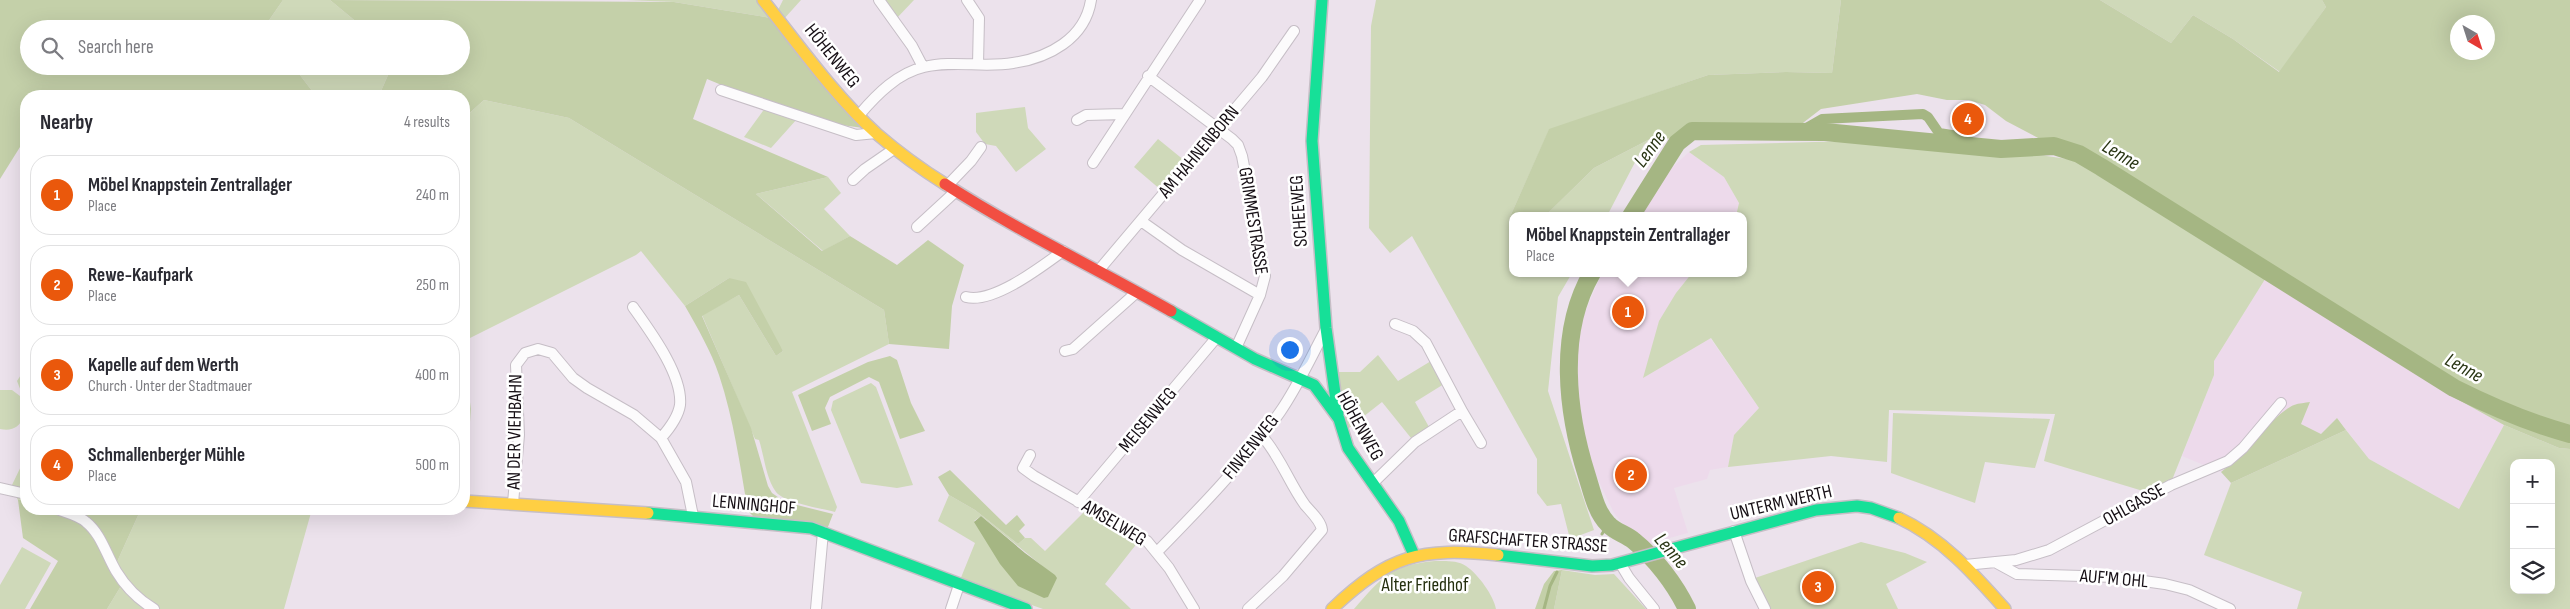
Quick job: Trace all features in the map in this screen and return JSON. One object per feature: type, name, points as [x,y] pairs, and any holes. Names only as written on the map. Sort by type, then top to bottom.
[{"type":"street","name":"HÖHENWEG","points":[[764,0],[836,90],[876,133],[894,149],[951,189],[996,217],[1099,270],[1236,348],[1301,379],[1319,390],[1339,419],[1348,448],[1399,521],[1414,555]]},
{"type":"street","points":[[879,0],[912,46],[923,67]]},
{"type":"street","points":[[967,0],[979,18],[978,64]]},
{"type":"street","points":[[860,114],[890,84],[923,67],[1012,63],[1059,48],[1079,28],[1091,0]]},
{"type":"street","points":[[1093,163],[1148,76],[1200,0]]},
{"type":"street","name":"SCHEEWEG","points":[[1322,0],[1312,141],[1326,328],[1339,419]]},
{"type":"street","name":"AM HAHNENBORN","points":[[1099,270],[1270,67],[1294,31]]},
{"type":"street","name":"GRIMMESTRASSE","points":[[1148,76],[1238,146],[1242,156],[1265,268],[1260,295],[1236,348]]},
{"type":"street","points":[[721,90],[856,135],[876,133]]},
{"type":"street","points":[[1076,120],[1086,115],[1124,114]]},
{"type":"street","points":[[917,227],[951,189],[981,147]]},
{"type":"street","points":[[853,180],[894,149]]},
{"type":"street","points":[[1141,221],[1182,250],[1260,295]]},
{"type":"street","points":[[966,297],[978,298],[1011,284],[1063,251]]},
{"type":"street","points":[[1065,351],[1074,349],[1137,292]]},
{"type":"street","points":[[634,307],[667,362],[679,393],[680,404],[677,414],[671,427],[661,438]]},
{"type":"street","points":[[1395,324],[1413,331],[1426,343],[1481,443]]},
{"type":"street","name":"FINKENWEG","points":[[1157,552],[1213,494],[1262,436],[1301,379],[1326,328]]},
{"type":"street","name":"MEISENWEG","points":[[1078,502],[1216,337]]},
{"type":"street","name":"AN DER VIEHBAHN","points":[[513,503],[518,435],[516,365],[525,353],[532,350],[545,350],[552,353],[573,378],[634,415],[661,438],[686,482],[693,516]]},
{"type":"street","name":"OHLGASSE","points":[[1965,564],[2028,557],[2057,547],[2171,485],[2228,461],[2243,448],[2281,403]]},
{"type":"street","points":[[1373,483],[1415,442],[1462,411]]},
{"type":"street","points":[[1248,609],[1283,576],[1322,530],[1321,524],[1301,499],[1271,446],[1262,436]]},
{"type":"street","name":"AMSELWEG","points":[[1030,456],[1023,468],[1147,541],[1157,552],[1194,609]]},
{"type":"street","points":[[0,488],[20,493]]},
{"type":"street","name":"LENNINGHOF","points":[[470,501],[693,516],[798,526],[823,532],[1026,609]]},
{"type":"street","name":"UNTERM WERTH","points":[[1625,562],[1808,511],[1835,507],[1870,508],[1896,517],[1949,549],[2005,609]]},
{"type":"street","points":[[74,515],[91,526],[102,542],[120,578],[136,595],[154,609]]},
{"type":"street","points":[[1734,531],[1751,581],[1765,609]]},
{"type":"street","points":[[816,609],[823,532]]},
{"type":"street","name":"GRAFSCHAFTER STRASSE","points":[[1332,609],[1378,570],[1414,555],[1455,551],[1570,564],[1602,566],[1625,562]]},
{"type":"street","points":[[1625,562],[1629,578],[1654,609]]},
{"type":"street","name":"AUF'M OHL","points":[[1995,562],[2017,574],[2115,577],[2164,584],[2189,590],[2230,609]]},
{"type":"street","points":[[951,609],[959,585]]},
{"type":"shaded area","points":[[0,0],[283,0],[269,20],[20,20],[20,75],[300,75],[311,90],[20,90],[20,147],[0,179]]},
{"type":"shaded area","points":[[330,0],[674,2],[783,20],[863,128],[806,120],[707,79],[693,119],[828,177],[756,194],[822,251],[850,236],[897,265],[928,240],[964,265],[952,306],[949,349],[889,344],[884,310],[569,118],[484,100],[470,113],[470,90],[381,90],[388,75],[470,75],[470,20],[354,20]]},
{"type":"shaded area","points":[[1841,0],[2100,0],[2171,43],[2193,15],[2233,39],[2279,72],[2326,7],[2322,0],[2570,0],[2570,449],[2559,448],[2504,425],[2448,394],[2353,329],[2082,161],[2006,121],[1985,105],[1969,100],[1947,100],[1917,94],[1821,109],[1786,136],[1650,139],[1594,168],[1549,212],[1512,212],[1549,129],[1708,75],[1786,72],[1832,73]]},
{"type":"shaded area","points":[[1689,152],[1724,177],[1739,203],[1737,212],[1640,212],[1663,176]]},
{"type":"shaded area","points":[[2267,276],[2353,329],[2448,394],[2504,425],[2459,509],[2369,459],[2337,418],[2321,434],[2301,424],[2310,402],[2294,405],[2277,418],[2238,460],[2221,472],[2182,456],[2214,375],[2214,361]]},
{"type":"shaded area","points":[[1600,277],[1689,277],[1676,293],[1644,377],[1710,338],[1759,408],[1734,435],[1728,467],[1710,470],[1707,479],[1674,488],[1688,533],[1640,546],[1614,513],[1574,430],[1572,383],[1579,326]]},
{"type":"shaded area","points":[[729,278],[746,282],[783,351],[776,356],[739,295],[702,316],[751,428],[768,486],[772,493],[785,502],[833,514],[826,532],[753,516],[748,511],[729,409],[719,375],[704,340],[685,306]]},
{"type":"shaded area","points":[[890,356],[897,360],[911,403],[925,431],[900,439],[879,382],[869,377],[830,397],[825,408],[831,424],[812,431],[798,395],[868,362]]},
{"type":"shaded area","points":[[2310,402],[2301,424],[2321,434],[2337,418],[2346,430],[2231,483],[2221,472],[2277,417],[2296,404]]},
{"type":"shaded area","points":[[950,470],[1006,525],[1017,515],[1025,525],[1019,531],[1025,538],[1018,544],[975,510],[949,495],[938,477]]},
{"type":"shaded area","points":[[18,500],[20,500],[20,515],[138,515],[112,573],[121,586],[107,609],[30,609],[58,561],[23,538]]},
{"type":"shaded area","points":[[981,516],[1025,553],[1055,575],[1057,578],[1048,597],[1044,598],[1018,586],[1000,564],[974,522]]},
{"type":"shaded area","points":[[1562,570],[1554,609],[1535,609],[1544,584],[1554,571]]},
{"type":"green space","points":[[283,0],[330,0],[354,20],[269,20]]},
{"type":"green space","points":[[626,0],[766,0],[777,12],[783,0],[801,0],[783,20],[674,2]]},
{"type":"green space","points":[[883,0],[914,0],[896,19]]},
{"type":"green space","points":[[1376,0],[1841,0],[1832,73],[1786,72],[1708,75],[1549,130],[1512,212],[1509,212],[1509,277],[1570,277],[1558,297],[1548,391],[1594,530],[1570,539],[1561,504],[1547,506],[1537,493],[1537,459],[1412,236],[1390,253],[1369,228],[1371,26]]},
{"type":"green space","points":[[2100,0],[2322,0],[2326,7],[2280,72],[2233,39],[2193,15],[2171,43]]},
{"type":"green space","points":[[300,75],[388,75],[381,90],[311,90]]},
{"type":"green space","points":[[484,100],[569,118],[884,310],[889,344],[792,392],[837,507],[835,512],[803,505],[787,499],[776,492],[773,487],[759,440],[755,439],[702,315],[739,295],[776,356],[783,351],[729,278],[685,306],[641,251],[470,338],[470,113]]},
{"type":"green space","points":[[1025,107],[1028,128],[1046,149],[1016,172],[996,146],[985,144],[976,132],[976,113]]},
{"type":"green space","points":[[765,108],[797,119],[771,148],[744,137]]},
{"type":"green space","points":[[1158,139],[1185,161],[1161,190],[1134,167]]},
{"type":"green space","points":[[1650,139],[1644,145],[1609,212],[1549,212],[1594,168]]},
{"type":"green space","points":[[1927,139],[2082,161],[2267,276],[2214,361],[2214,375],[2172,480],[2143,491],[2044,461],[2055,414],[1889,410],[1887,462],[1831,456],[1728,467],[1734,435],[1759,408],[1711,338],[1643,378],[1659,321],[1676,293],[1689,277],[1747,277],[1747,212],[1737,212],[1739,203],[1724,177],[1689,152],[1701,145]]},
{"type":"green space","points":[[828,177],[841,193],[824,209],[850,236],[823,251],[756,194]]},
{"type":"green space","points":[[1378,355],[1398,381],[1431,361],[1444,384],[1415,402],[1429,427],[1411,438],[1382,402],[1349,428],[1343,421],[1336,372],[1360,372]]},
{"type":"green space","points":[[20,376],[20,389],[17,381]]},
{"type":"green space","points":[[871,383],[876,387],[913,485],[897,488],[861,483],[831,410],[833,401]]},
{"type":"green space","points":[[0,390],[12,390],[20,396],[20,422],[11,429],[0,429]]},
{"type":"green space","points":[[1893,413],[2050,419],[2035,468],[1985,462],[1975,503],[1891,473]]},
{"type":"green space","points":[[2504,425],[2559,448],[2570,449],[2570,609],[2297,609],[2302,592],[2204,555],[2231,483],[2346,430],[2369,459],[2459,509]]},
{"type":"green space","points":[[20,468],[20,500],[18,500],[11,487]]},
{"type":"green space","points":[[949,495],[975,510],[1018,544],[1025,538],[1031,538],[1045,551],[1084,512],[1138,542],[1105,584],[1131,609],[1043,609],[960,580],[975,543],[938,521]],"holes":[[[981,516],[1057,578],[974,521]]]},
{"type":"green space","points":[[138,515],[310,515],[284,609],[107,609],[121,586],[112,573]]},
{"type":"green space","points":[[1861,542],[1905,553],[1927,562],[1886,584],[1898,609],[1762,609],[1755,578]]},
{"type":"green space","points":[[22,547],[51,563],[25,609],[0,609],[0,585]]},
{"type":"green space","name":"Alter Friedhof","points":[[1435,561],[1451,561],[1466,566],[1489,592],[1496,609],[1354,609],[1388,574],[1408,566]]},
{"type":"green space","points":[[1562,570],[1595,575],[1614,574],[1646,609],[1554,609]]},
{"type":"waterway","points":[[1801,131],[1822,119],[1923,114],[1928,117],[1939,133],[1964,137],[1974,145]]},
{"type":"waterway","name":"Lenne","points":[[1634,212],[1677,143],[1692,131],[1825,132],[2001,149],[2054,146],[2079,154],[2101,167],[2454,388],[2511,414],[2570,434]]},
{"type":"waterway","name":"Lenne","points":[[1590,277],[1581,296],[1574,321],[1570,347],[1571,400],[1580,452],[1600,514],[1611,527],[1631,539],[1657,563],[1687,609]]},
{"type":"waterway","points":[[1602,534],[1608,524]]},
{"type":"waterway","points":[[1544,609],[1550,586],[1557,572]]},
{"type":"traffic: fast","points":[[1322,0],[1312,141],[1326,328],[1338,415]]},
{"type":"traffic: fast","points":[[1171,311],[1255,359],[1314,385],[1339,419],[1348,448],[1399,521],[1414,555]]},
{"type":"traffic: fast","points":[[1498,555],[1592,566],[1612,565],[1816,510],[1857,506],[1871,508],[1899,518]]},
{"type":"traffic: fast","points":[[648,513],[811,528],[1026,609]]},
{"type":"traffic: slow","points":[[763,0],[817,69],[861,119],[902,154],[945,184]]},
{"type":"traffic: slow","points":[[470,501],[648,513]]},
{"type":"traffic: slow","points":[[1899,518],[1915,526],[1943,546],[1969,570],[2005,609]]},
{"type":"traffic: slow","points":[[1332,609],[1371,577],[1389,566],[1407,559],[1426,554],[1447,552],[1498,555]]},
{"type":"traffic: jam","points":[[945,184],[1029,234],[1171,311]]},
{"type":"place","name":"Schmallenberger Mühle","points":[[1968,119]]},
{"type":"place","name":"Möbel Knappstein Zentrallager","points":[[1628,312]]},
{"type":"place","name":"Rewe-Kaufpark","points":[[1631,475]]},
{"type":"place","name":"Kapelle auf dem Werth","points":[[1818,587]]}]
